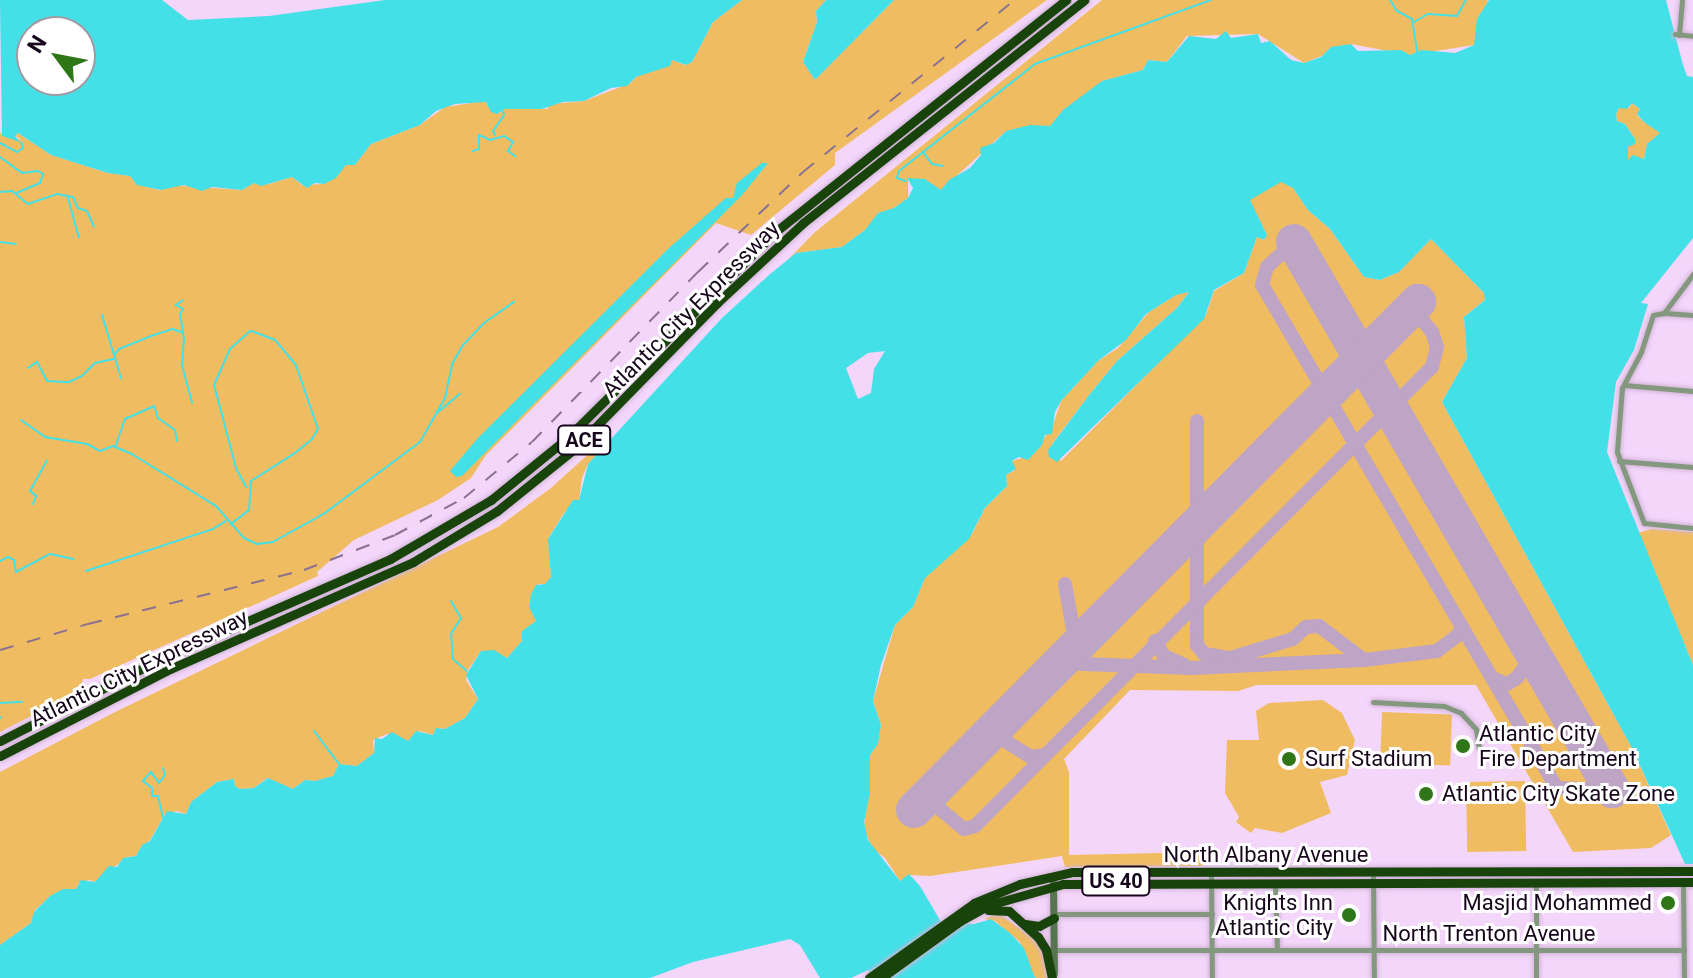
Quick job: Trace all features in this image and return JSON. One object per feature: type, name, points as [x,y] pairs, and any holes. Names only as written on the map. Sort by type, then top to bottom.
[{"type":"highway","name":"Atlantic City Expressway","points":[[0,741],[167,656],[399,555],[491,500],[566,439],[774,233],[1066,0]]},
{"type":"highway","name":"Atlantic City Expressway","points":[[0,756],[172,668],[413,562],[505,506],[581,444],[717,303],[803,223],[1084,0]]},
{"type":"highway","name":"North Albany Avenue","points":[[1536,877],[1693,871]]},
{"type":"highway","name":"North Albany Avenue","points":[[1212,877],[1275,882],[1373,877]]},
{"type":"highway","name":"North Albany Avenue","points":[[869,978],[1000,891],[1053,880],[1536,877],[1688,882]]},
{"type":"highway","points":[[962,917],[1003,908],[1025,924],[1043,943],[1053,978]]},
{"type":"highway","points":[[1025,924],[1039,926],[1054,916]]},
{"type":"highway","name":"North Albany Avenue","points":[[881,978],[962,917]]},
{"type":"main road","points":[[1053,880],[1053,978]]},
{"type":"street","points":[[1682,0],[1677,34],[1693,36]]},
{"type":"street","points":[[1664,313],[1693,274]]},
{"type":"street","points":[[1693,315],[1653,315],[1641,352],[1624,385],[1619,461],[1647,524],[1693,528]]},
{"type":"street","points":[[1624,385],[1693,391]]},
{"type":"street","points":[[1619,461],[1693,467]]},
{"type":"street","points":[[1373,702],[1444,706],[1461,713],[1476,729],[1479,748]]},
{"type":"street","points":[[1680,871],[1688,882],[1684,978]]},
{"type":"street","points":[[1212,877],[1212,978]]},
{"type":"street","points":[[1373,877],[1374,978]]},
{"type":"street","points":[[1536,877],[1536,978]]},
{"type":"street","points":[[1275,882],[1277,950]]},
{"type":"street","points":[[1054,916],[1212,914]]},
{"type":"street","name":"North Trenton Avenue","points":[[1054,950],[1684,950]]},
{"type":"shaded area","points":[[0,0],[162,0],[188,20],[269,16],[385,0],[742,0],[713,22],[692,62],[686,65],[672,60],[670,66],[636,77],[627,86],[611,88],[584,101],[563,102],[542,109],[505,109],[497,114],[491,112],[486,102],[455,104],[436,111],[420,125],[371,144],[355,165],[346,165],[336,178],[307,188],[292,177],[261,186],[254,183],[242,190],[212,187],[202,191],[184,185],[161,190],[137,185],[130,176],[108,173],[51,155],[18,133],[15,136],[20,142],[2,136]]},
{"type":"shaded area","points":[[742,0],[826,0],[816,11],[817,22],[803,62],[815,80],[894,0],[1047,0],[835,153],[835,165],[751,235],[716,223],[486,455],[471,478],[438,500],[354,540],[317,572],[318,576],[90,679],[83,679],[80,691],[0,732],[0,133],[22,140],[15,136],[18,133],[51,155],[108,173],[130,176],[143,186],[159,190],[172,185],[242,190],[254,183],[269,184],[292,177],[302,185],[323,184],[333,179],[346,165],[355,165],[371,144],[420,125],[445,107],[484,101],[500,113],[504,109],[547,109],[551,104],[584,101],[631,83],[636,77],[672,60],[685,65],[692,62],[713,22]]},
{"type":"shaded area","points":[[826,0],[894,0],[815,80],[803,62],[817,22],[816,11]]},
{"type":"shaded area","points":[[1102,0],[1488,0],[1474,45],[1410,55],[1351,44],[1304,63],[1258,34],[1187,36],[1167,62],[1148,60],[1143,70],[1102,81],[1050,126],[1006,131],[941,190],[908,178],[908,198],[842,247],[796,253],[783,265],[814,233]]},
{"type":"shaded area","points":[[1489,0],[1666,0],[1683,65],[1687,76],[1693,77],[1693,238],[1641,303],[1648,304],[1634,350],[1616,382],[1607,452],[1693,665],[1693,864],[1685,864],[1632,748],[1442,402],[1467,358],[1464,317],[1485,300],[1484,293],[1431,239],[1399,272],[1380,280],[1364,277],[1330,229],[1308,210],[1293,188],[1281,182],[1250,200],[1267,235],[1264,240],[1257,237],[1244,273],[1214,290],[1204,319],[1057,462],[1049,457],[1048,450],[1090,394],[1117,361],[1177,308],[1189,292],[1176,295],[1146,314],[1126,340],[1098,361],[1061,401],[1055,412],[1052,434],[1045,435],[1042,445],[1028,460],[1019,457],[1012,461],[1016,469],[1006,475],[1007,486],[985,508],[969,539],[925,578],[913,607],[895,625],[881,665],[873,701],[881,725],[878,744],[870,755],[870,793],[864,822],[868,840],[900,881],[909,874],[920,886],[941,922],[974,924],[991,919],[1010,933],[1024,948],[1035,978],[872,978],[868,970],[851,978],[820,978],[800,945],[790,939],[693,962],[650,978],[0,978],[0,945],[31,923],[34,912],[50,896],[63,889],[76,889],[81,880],[95,882],[109,866],[117,867],[123,858],[136,856],[142,845],[150,841],[167,811],[186,814],[191,802],[217,782],[234,779],[235,786],[240,789],[254,788],[268,778],[293,789],[305,780],[315,781],[333,776],[339,764],[357,766],[374,753],[375,738],[382,739],[392,732],[408,741],[416,731],[433,735],[436,728],[445,729],[465,718],[478,699],[466,675],[481,651],[494,650],[507,658],[522,641],[522,631],[536,621],[529,607],[536,585],[545,584],[551,577],[548,539],[573,500],[579,500],[588,464],[722,318],[769,275],[796,253],[842,247],[865,230],[878,213],[894,208],[908,198],[913,188],[907,178],[925,179],[941,190],[949,180],[970,168],[981,155],[980,148],[994,143],[1006,131],[1030,125],[1050,126],[1063,110],[1102,81],[1143,70],[1148,60],[1167,62],[1189,36],[1216,39],[1226,31],[1231,38],[1258,34],[1261,43],[1270,41],[1291,60],[1304,63],[1321,57],[1331,47],[1351,44],[1358,51],[1401,50],[1410,55],[1422,50],[1455,53],[1474,45],[1477,19]],"holes":[[[1632,103],[1640,109],[1637,114],[1644,122],[1660,133],[1647,144],[1644,159],[1633,155],[1628,160],[1628,147],[1635,144],[1635,139],[1625,124],[1617,121],[1619,108],[1627,109]],[[885,351],[874,369],[871,393],[858,399],[846,368],[868,353]]]},
{"type":"shaded area","points":[[1632,103],[1640,109],[1637,115],[1661,133],[1647,144],[1644,159],[1634,157],[1627,161],[1626,145],[1634,137],[1625,124],[1617,121],[1616,114],[1619,108],[1629,108]]},
{"type":"shaded area","points":[[762,163],[768,163],[743,194],[462,476],[456,477],[450,471],[477,439],[669,248],[726,198],[733,198],[737,183]]},
{"type":"shaded area","points":[[1281,181],[1293,188],[1308,210],[1330,229],[1364,277],[1380,280],[1399,272],[1431,239],[1484,293],[1486,299],[1464,317],[1467,358],[1442,402],[1632,748],[1671,835],[1651,848],[1573,852],[1476,685],[1257,685],[1238,691],[1130,690],[1064,759],[1069,772],[1069,855],[1205,852],[1204,866],[1065,867],[1062,856],[930,876],[909,875],[900,881],[885,858],[872,848],[864,829],[870,755],[878,743],[881,725],[873,701],[895,625],[913,607],[925,578],[972,534],[985,508],[1007,486],[1006,475],[1014,471],[1012,461],[1033,455],[1053,425],[1061,401],[1098,361],[1118,348],[1149,312],[1176,295],[1189,292],[1177,308],[1117,361],[1052,444],[1061,461],[1206,315],[1214,291],[1244,273],[1257,237],[1264,240],[1267,235],[1249,200]]},
{"type":"shaded area","points":[[604,440],[607,444],[588,464],[582,478],[579,500],[564,513],[549,537],[551,578],[545,584],[538,584],[529,604],[536,621],[522,633],[522,641],[507,658],[481,651],[468,670],[466,680],[478,699],[465,718],[445,729],[436,728],[433,735],[420,731],[408,741],[387,734],[373,740],[374,753],[357,766],[339,764],[333,776],[316,781],[305,780],[293,789],[267,778],[254,788],[240,789],[235,786],[234,779],[217,782],[191,802],[186,814],[177,811],[165,814],[150,840],[136,856],[127,857],[95,882],[89,880],[78,884],[77,889],[48,899],[35,910],[31,923],[0,945],[0,772],[115,712],[498,527],[551,488]]},
{"type":"shaded area","points":[[1651,529],[1693,532],[1693,665],[1638,533]]},
{"type":"shaded area","name":"Surf Stadium","points":[[1323,700],[1342,713],[1355,740],[1347,775],[1320,782],[1331,813],[1282,833],[1255,828],[1251,833],[1236,822],[1239,817],[1225,793],[1227,740],[1259,740],[1256,711],[1269,703]]},
{"type":"shaded area","points":[[1382,712],[1452,714],[1450,765],[1380,763]]},
{"type":"shaded area","points":[[1525,781],[1526,851],[1467,852],[1466,782]]},
{"type":"shaded area","points":[[998,913],[1038,942],[1046,959],[1046,978],[1035,978],[1020,942],[995,921],[984,919]]},
{"type":"waterway","points":[[906,181],[897,178],[899,171],[1035,64],[1211,0]]},
{"type":"waterway","points":[[1390,0],[1397,11],[1412,19],[1417,52]]},
{"type":"waterway","points":[[1414,22],[1428,14],[1457,16],[1466,0]]},
{"type":"waterway","points":[[495,135],[493,131],[504,115],[503,111]]},
{"type":"waterway","points":[[473,151],[479,149],[479,135],[490,140],[504,136],[513,142],[508,151],[515,156]]},
{"type":"waterway","points":[[0,143],[17,152],[23,148],[21,142]]},
{"type":"waterway","points":[[923,152],[932,164],[943,166]]},
{"type":"waterway","points":[[0,157],[22,173],[38,171],[43,174],[40,183],[17,193]]},
{"type":"waterway","points":[[0,192],[12,191],[28,204],[57,194],[73,197],[78,208],[87,211],[94,227]]},
{"type":"waterway","points":[[68,198],[79,238]]},
{"type":"waterway","points":[[0,242],[16,244]]},
{"type":"waterway","points":[[183,300],[176,305],[183,309],[180,314],[184,338],[182,365],[192,403]]},
{"type":"waterway","points":[[21,420],[45,437],[87,444],[100,451],[113,446],[132,454],[216,506],[244,538],[257,544],[273,542],[325,513],[420,442],[445,398],[452,364],[463,345],[484,323],[514,302]]},
{"type":"waterway","points":[[102,315],[121,378]]},
{"type":"waterway","points":[[115,354],[119,349],[151,336],[173,329],[181,332]]},
{"type":"waterway","points":[[246,487],[236,468],[214,385],[230,349],[250,331]]},
{"type":"waterway","points":[[231,524],[249,510],[251,481],[295,453],[312,439],[318,429],[296,365],[275,340],[252,331]]},
{"type":"waterway","points":[[28,368],[37,362],[47,381],[69,382],[82,376],[95,363],[114,359]]},
{"type":"waterway","points":[[437,413],[460,394]]},
{"type":"waterway","points":[[116,445],[125,419],[154,406],[158,418],[175,430],[177,441]]},
{"type":"waterway","points":[[33,504],[36,496],[30,491],[47,460]]},
{"type":"waterway","points":[[86,571],[213,529],[226,521]]},
{"type":"waterway","points":[[0,561],[8,557],[14,560],[16,572],[50,554],[73,559]]},
{"type":"waterway","points":[[451,601],[461,618],[451,634],[453,659],[467,671]]},
{"type":"waterway","points":[[0,703],[22,702]]},
{"type":"waterway","points":[[314,731],[339,764]]},
{"type":"waterway","points":[[163,768],[165,775],[159,783],[151,772],[143,781],[152,788],[152,796],[158,796],[163,818]]},
{"type":"taxiway","points":[[1065,584],[1074,635],[1071,652],[1076,662],[1083,664],[1192,668],[1364,660],[1437,651],[1458,635],[1462,627],[1262,285],[1267,267],[1294,242]]},
{"type":"taxiway","points":[[927,798],[964,829],[975,826],[1432,367],[1437,347],[1432,332],[1423,321],[1406,314]]},
{"type":"taxiway","points":[[1197,421],[1197,645],[1204,654],[1228,658]]},
{"type":"taxiway","points":[[1224,660],[1293,639],[1306,627],[1319,626],[1364,660]]},
{"type":"taxiway","points":[[1462,627],[1557,788],[1612,790]]},
{"type":"taxiway","points":[[1155,641],[1164,656],[1184,665]]},
{"type":"taxiway","points":[[1492,678],[1507,684],[1517,678],[1527,663],[1527,643]]},
{"type":"taxiway","points":[[1000,724],[1000,737],[1010,744],[1031,757],[1045,755]]},
{"type":"runway","points":[[1294,242],[1612,790]]},
{"type":"runway","points":[[914,810],[1418,302]]},
{"type":"railway","points":[[0,650],[88,624],[304,570],[395,535],[464,498],[532,442],[698,272],[803,172],[1015,0]]},
{"type":"place","name":"Atlantic City Fire Department","points":[[1463,746]]},
{"type":"place","name":"Surf Stadium","points":[[1289,759]]},
{"type":"place","name":"Atlantic City Skate Zone","points":[[1426,794]]},
{"type":"place","name":"Masjid Mohammed","points":[[1668,903]]},
{"type":"place","name":"Knights Inn Atlantic City","points":[[1349,915]]}]
